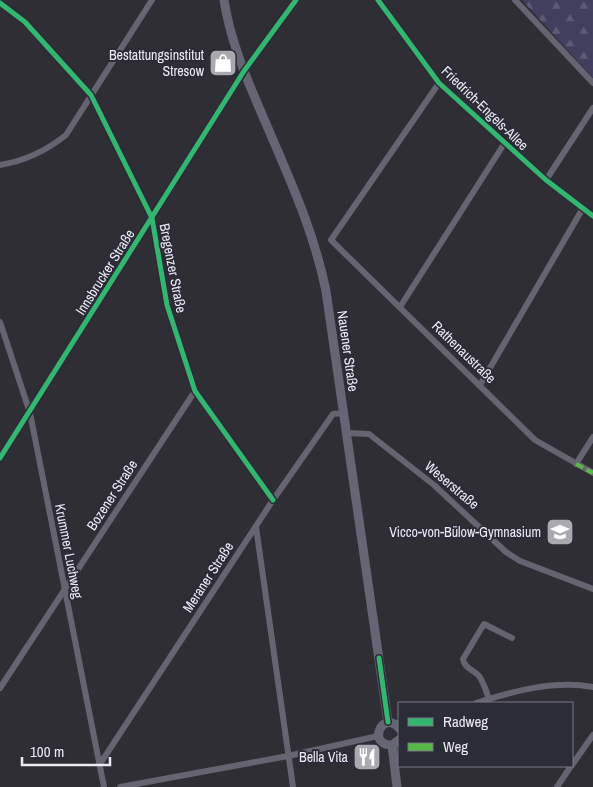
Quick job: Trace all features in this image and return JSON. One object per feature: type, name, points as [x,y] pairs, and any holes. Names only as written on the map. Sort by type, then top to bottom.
[{"type":"main road","name":"Nauener Straße","points":[[224,0],[230,34],[318,251],[388,722]]},
{"type":"main road","points":[[397,787],[395,742],[382,742],[378,736],[381,726],[388,722],[398,727]]},
{"type":"street","points":[[0,165],[18,162],[49,148],[66,135],[152,0]]},
{"type":"street","name":"Innsbrucker Straße","points":[[0,458],[244,71],[296,0]]},
{"type":"street","name":"Friedrich-Engels-Allee","points":[[378,0],[439,83],[504,144],[546,180],[593,216]]},
{"type":"street","points":[[515,0],[593,82]]},
{"type":"street","name":"Bregenzer Straße","points":[[0,4],[25,22],[91,96],[152,218],[167,305],[195,391],[273,500]]},
{"type":"street","name":"Rathenaustraße","points":[[439,83],[331,240],[535,440],[593,473]]},
{"type":"street","points":[[546,180],[593,108]]},
{"type":"street","points":[[400,307],[504,144]]},
{"type":"street","points":[[480,385],[583,208]]},
{"type":"street","name":"Krummer Luchweg","points":[[0,322],[30,413],[104,787]]},
{"type":"street","name":"Bozener Straße","points":[[0,688],[195,391]]},
{"type":"street","name":"Meraner Straße","points":[[100,764],[273,500],[333,414],[343,412]]},
{"type":"street","name":"Weserstraße","points":[[346,433],[369,434],[440,490],[506,552],[520,561],[593,589]]},
{"type":"street","points":[[576,464],[593,437]]},
{"type":"street","points":[[256,527],[293,787]]},
{"type":"street","points":[[489,699],[484,684],[477,674],[465,665],[463,659],[484,624],[512,638]]},
{"type":"street","points":[[479,702],[536,687],[568,685],[593,687]]},
{"type":"street","points":[[573,765],[593,735]]},
{"type":"street","points":[[120,787],[288,756],[378,736]]},
{"type":"street","points":[[558,786],[571,767]]},
{"type":"green space","points":[[522,0],[593,0],[593,78]]},
{"type":"marked path","points":[[576,464],[593,473]]},
{"type":"cycle path","points":[[0,458],[244,71],[296,0]]},
{"type":"cycle path","points":[[378,0],[439,83],[546,180],[593,216]]},
{"type":"cycle path","points":[[0,3],[25,22],[91,95],[152,218],[167,305],[195,391],[273,500]]},
{"type":"cycle path","points":[[379,658],[388,722]]},
{"type":"place","name":"Bestattungsinstitut Stresow","points":[[223,63]]},
{"type":"place","name":"Vicco-von-Bülow-Gymnasium","points":[[560,532]]},
{"type":"place","name":"Bella Vita","points":[[367,757]]}]
